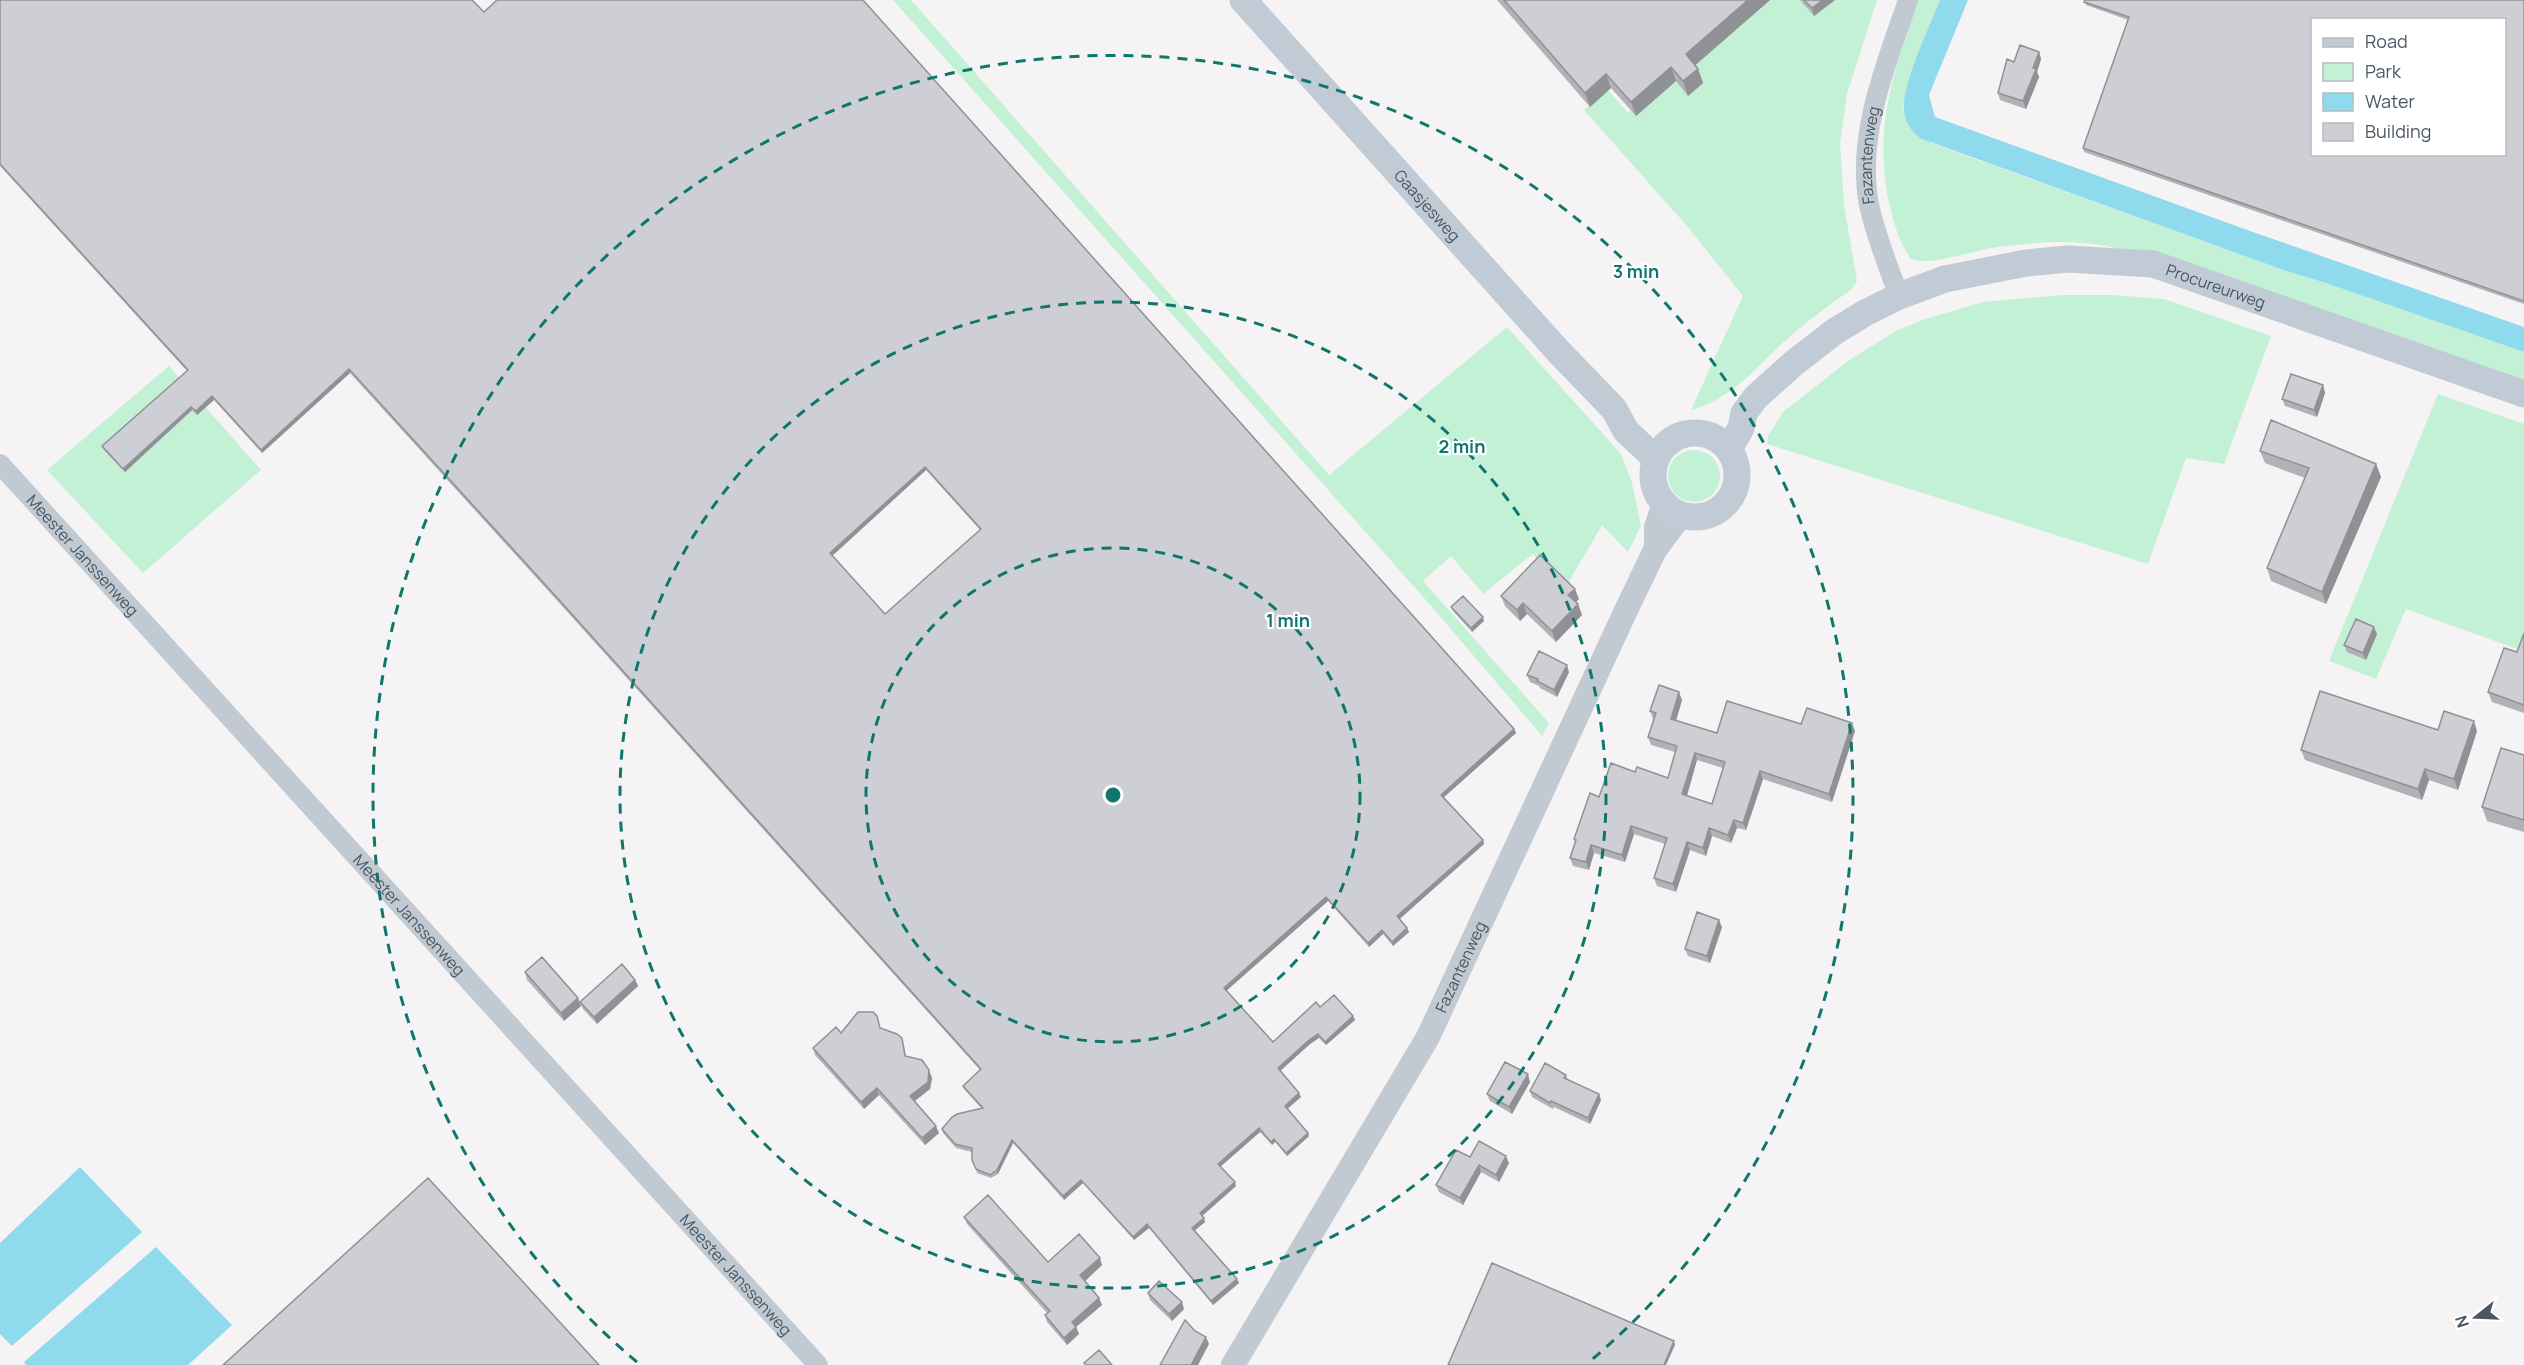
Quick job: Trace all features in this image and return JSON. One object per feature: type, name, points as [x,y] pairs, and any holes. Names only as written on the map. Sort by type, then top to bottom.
[{"type":"main road","name":"Gaasjesweg","points":[[1243,0],[1558,351],[1614,409],[1640,421],[1663,450]]},
{"type":"main road","name":"Procureurweg","points":[[1899,296],[1945,279],[2026,263],[2068,259],[2153,264],[2524,394]]},
{"type":"main road","points":[[1720,442],[1741,428],[1744,413],[1756,397],[1794,363],[1834,332],[1899,296]]},
{"type":"main road","points":[[1689,432],[1720,442],[1735,459],[1738,479],[1731,498],[1716,512],[1705,517],[1695,518],[1673,509],[1658,495],[1653,482],[1663,450],[1689,432]]},
{"type":"street","name":"Fazantenweg","points":[[1899,296],[1876,235],[1869,202],[1867,168],[1876,94],[1908,0]]},
{"type":"street","name":"Meester Janssenweg","points":[[0,464],[818,1365]]},
{"type":"street","name":"Fazantenweg","points":[[1233,1365],[1428,1037],[1655,550],[1656,528],[1673,509]]},
{"type":"green space","points":[[893,0],[911,0],[1329,475],[1507,327],[1621,454],[1632,483],[1641,526],[1628,552],[1602,525],[1564,590],[1533,554],[1483,594],[1451,556],[1423,581],[1549,723],[1542,736],[1433,608]]},
{"type":"green space","points":[[1761,0],[1877,0],[1847,94],[1840,143],[1844,205],[1857,281],[1851,290],[1786,340],[1731,391],[1691,410],[1743,296],[1687,226],[1584,110],[1608,90],[1628,113]]},
{"type":"green space","points":[[1918,0],[1940,0],[1914,68],[1903,107],[1931,143],[2286,271],[2524,352],[2524,384],[2112,247],[2068,242],[2041,243],[1997,247],[1930,261],[1911,259],[1900,240],[1889,203],[1883,149],[1888,100]]},
{"type":"green space","points":[[2064,295],[2112,295],[2164,299],[2271,336],[2224,464],[2186,458],[2148,564],[1767,444],[1768,436],[1783,412],[1848,361],[1896,331],[1922,320],[1983,302]]},
{"type":"green space","points":[[169,366],[261,470],[143,573],[47,470]]},
{"type":"green space","points":[[2438,394],[2524,424],[2524,631],[2517,649],[2406,609],[2376,679],[2329,661]]},
{"type":"green space","points":[[1689,450],[1699,450],[1713,457],[1720,476],[1713,495],[1699,502],[1689,502],[1679,498],[1672,491],[1668,481],[1668,471],[1672,461],[1679,454]]},
{"type":"water","points":[[1940,0],[1968,0],[1929,95],[1935,117],[2524,327],[2524,352],[2286,271],[1922,139],[1907,122],[1904,113],[1905,97],[1912,69]]},
{"type":"water","points":[[80,1167],[142,1232],[12,1346],[0,1334],[0,1243]]},
{"type":"water","points":[[156,1247],[232,1325],[188,1365],[26,1365],[24,1362]]},
{"type":"building","points":[[0,0],[472,0],[484,12],[497,0],[863,0],[1514,729],[1441,795],[1483,840],[1397,916],[1407,928],[1392,942],[1382,930],[1368,943],[1326,897],[1224,988],[1273,1042],[1316,1002],[1320,1007],[1334,995],[1353,1016],[1325,1042],[1318,1034],[1278,1068],[1299,1093],[1285,1106],[1308,1133],[1286,1153],[1274,1139],[1271,1142],[1259,1128],[1218,1164],[1235,1182],[1200,1213],[1204,1218],[1192,1228],[1237,1279],[1211,1301],[1147,1224],[1133,1237],[1081,1180],[1063,1196],[1012,1140],[997,1170],[990,1175],[976,1169],[972,1160],[972,1148],[955,1144],[942,1129],[957,1114],[983,1108],[963,1086],[981,1069],[349,369],[261,450],[212,396],[196,411],[191,407],[123,469],[102,446],[188,370],[0,164]],"holes":[[[925,467],[981,529],[885,614],[830,553]]]},
{"type":"building","points":[[1504,0],[1748,0],[1686,54],[1698,69],[1683,81],[1671,67],[1631,102],[1606,74],[1585,93]]},
{"type":"building","points":[[1804,0],[1823,0],[1812,8]]},
{"type":"building","points":[[2085,0],[2524,0],[2524,301],[2083,148],[2129,17],[2084,2]]},
{"type":"building","points":[[2020,45],[2039,52],[2033,68],[2036,69],[2023,101],[1998,93],[2007,59],[2014,62]]},
{"type":"building","points":[[2291,374],[2323,385],[2314,410],[2282,399]]},
{"type":"building","points":[[2271,420],[2376,464],[2322,592],[2267,568],[2309,468],[2260,451]]},
{"type":"building","points":[[1540,555],[1575,589],[1568,595],[1578,604],[1552,631],[1523,603],[1517,610],[1501,596]]},
{"type":"building","points":[[1463,596],[1483,617],[1471,628],[1451,607]]},
{"type":"building","points":[[2356,619],[2374,627],[2363,653],[2344,645]]},
{"type":"building","points":[[2524,633],[2524,705],[2488,692],[2504,648],[2517,652]]},
{"type":"building","points":[[1539,651],[1567,665],[1554,690],[1537,681],[1538,679],[1527,675]]},
{"type":"building","points":[[1659,685],[1679,692],[1671,719],[1717,733],[1727,701],[1801,724],[1807,708],[1852,723],[1829,794],[1760,771],[1743,823],[1734,820],[1728,835],[1709,828],[1703,848],[1687,842],[1673,884],[1654,878],[1667,838],[1631,826],[1622,855],[1591,845],[1586,862],[1570,858],[1590,793],[1599,797],[1611,763],[1635,772],[1637,767],[1668,778],[1677,746],[1648,737],[1656,713],[1650,711]],"holes":[[[1695,753],[1725,762],[1712,804],[1682,794]]]},
{"type":"building","points":[[2320,691],[2438,730],[2444,711],[2474,721],[2454,779],[2425,769],[2418,789],[2301,750]]},
{"type":"building","points":[[2501,748],[2524,755],[2524,820],[2482,807]]},
{"type":"building","points":[[1697,912],[1719,920],[1707,956],[1685,949]]},
{"type":"building","points":[[542,957],[578,998],[561,1013],[525,972]]},
{"type":"building","points":[[622,964],[635,980],[594,1017],[580,1002]]},
{"type":"building","points":[[858,1012],[873,1012],[877,1016],[880,1028],[902,1038],[905,1056],[922,1060],[929,1070],[928,1082],[910,1096],[936,1126],[922,1138],[877,1088],[861,1102],[813,1048],[836,1027],[841,1033]]},
{"type":"building","points":[[1505,1062],[1528,1074],[1509,1107],[1487,1094]]},
{"type":"building","points":[[1545,1063],[1566,1075],[1564,1078],[1599,1094],[1588,1118],[1551,1101],[1550,1103],[1530,1091]]},
{"type":"building","points":[[1479,1141],[1506,1156],[1496,1175],[1479,1165],[1460,1198],[1436,1185],[1456,1150],[1470,1157]]},
{"type":"building","points":[[428,1178],[599,1365],[223,1365]]},
{"type":"building","points":[[988,1195],[1048,1262],[1079,1234],[1100,1258],[1080,1275],[1099,1298],[1072,1322],[1076,1327],[1064,1338],[1045,1315],[1050,1311],[964,1217]]},
{"type":"building","points":[[1492,1263],[1674,1341],[1664,1365],[1448,1365]]},
{"type":"building","points":[[1159,1281],[1182,1302],[1169,1314],[1148,1293]]},
{"type":"building","points":[[1185,1320],[1195,1331],[1206,1337],[1191,1365],[1160,1365]]},
{"type":"building","points":[[1099,1350],[1112,1365],[1086,1365],[1084,1363]]}]
